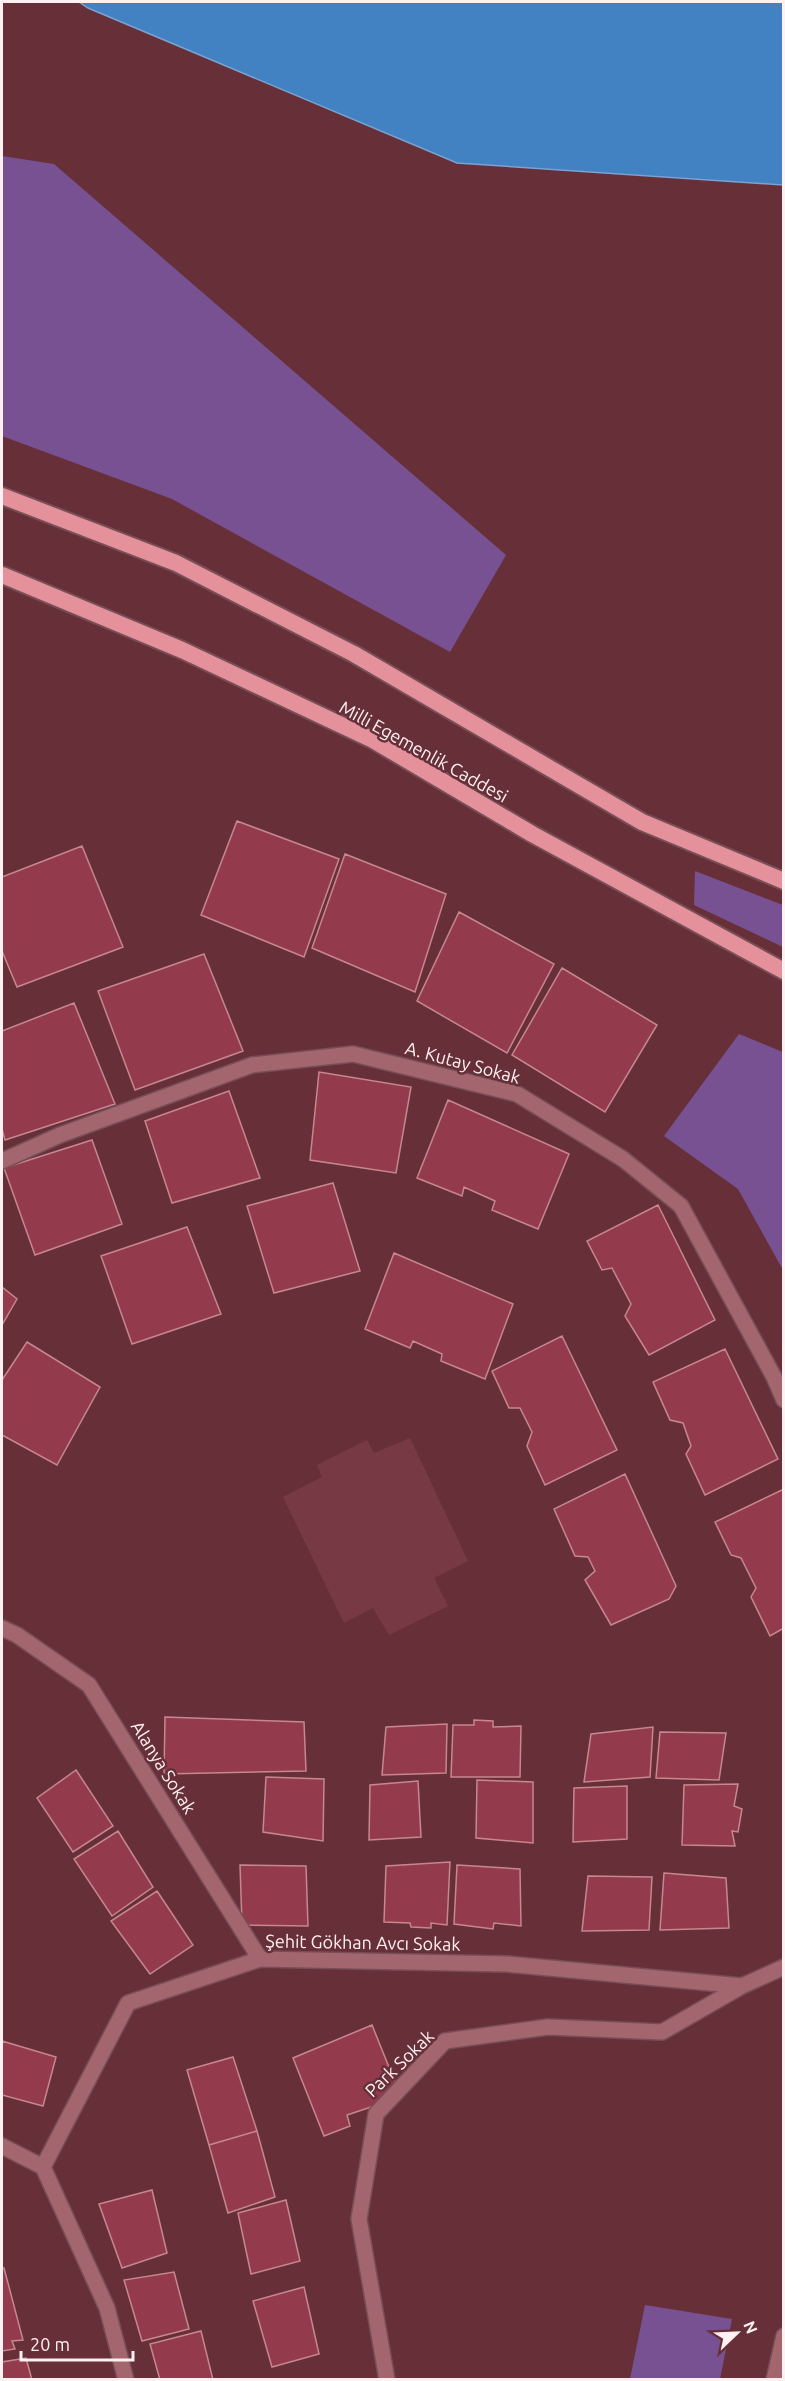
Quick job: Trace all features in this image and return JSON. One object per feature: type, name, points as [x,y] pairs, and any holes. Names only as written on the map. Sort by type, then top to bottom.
[{"type":"highway","points":[[2,496],[176,563],[354,654],[642,822],[783,881]]},
{"type":"highway","name":"Milli Egemenlik Caddesi","points":[[2,575],[182,650],[373,740],[532,834],[783,971]]},
{"type":"street","name":"A. Kutay Sokak","points":[[2,1161],[60,1135],[252,1065],[353,1054],[518,1095],[623,1159],[681,1206],[774,1377],[783,1400]]},
{"type":"street","name":"Alanya Sokak","points":[[2,1628],[17,1635],[89,1685],[260,1959]]},
{"type":"street","name":"Şehit Gökhan Avcı Sokak","points":[[43,2167],[128,2003],[260,1959],[507,1964],[742,1986]]},
{"type":"street","points":[[742,1986],[783,1967]]},
{"type":"street","name":"Park Sokak","points":[[387,2379],[359,2219],[376,2114],[446,2041],[548,2027],[662,2032],[742,1986]]},
{"type":"street","points":[[2,2145],[43,2167],[107,2308],[126,2379]]},
{"type":"street","points":[[774,2379],[783,2336]]},
{"type":"shaded area","points":[[2,156],[54,164],[506,555],[450,652],[172,499],[2,436]]},
{"type":"shaded area","points":[[695,871],[783,905],[783,947],[694,905]]},
{"type":"shaded area","points":[[739,1034],[783,1052],[783,1270],[738,1189],[664,1136]]},
{"type":"shaded area","points":[[410,1438],[468,1561],[434,1578],[448,1606],[389,1635],[373,1608],[344,1623],[283,1497],[322,1477],[317,1465],[367,1440],[374,1453]]},
{"type":"shaded area","points":[[645,2305],[732,2319],[720,2379],[630,2379]]},
{"type":"water","points":[[79,2],[783,2],[783,185],[457,163],[88,8]]},
{"type":"building","points":[[237,821],[339,859],[304,957],[201,915]]},
{"type":"building","points":[[82,846],[123,947],[17,987],[2,951],[2,877]]},
{"type":"building","points":[[345,854],[446,894],[415,992],[312,948]]},
{"type":"building","points":[[459,912],[554,964],[507,1053],[417,1001]]},
{"type":"building","points":[[204,954],[243,1051],[135,1090],[98,991]]},
{"type":"building","points":[[562,968],[657,1025],[605,1112],[512,1055]]},
{"type":"building","points":[[74,1003],[115,1104],[5,1140],[2,1129],[2,1031]]},
{"type":"building","points":[[319,1072],[411,1087],[396,1173],[310,1160]]},
{"type":"building","points":[[229,1091],[260,1178],[172,1203],[145,1121]]},
{"type":"building","points":[[448,1100],[569,1154],[538,1229],[492,1210],[495,1201],[464,1187],[462,1196],[417,1178]]},
{"type":"building","points":[[92,1140],[122,1224],[35,1255],[4,1168]]},
{"type":"building","points":[[333,1183],[360,1271],[274,1293],[247,1206]]},
{"type":"building","points":[[658,1205],[715,1320],[649,1355],[625,1316],[631,1304],[612,1268],[602,1270],[587,1241]]},
{"type":"building","points":[[187,1227],[221,1314],[132,1344],[101,1256]]},
{"type":"building","points":[[394,1253],[513,1304],[485,1379],[441,1361],[442,1354],[413,1341],[410,1348],[365,1329]]},
{"type":"building","points":[[2,1287],[17,1299],[2,1325]]},
{"type":"building","points":[[562,1336],[617,1450],[545,1485],[527,1446],[532,1432],[520,1408],[509,1408],[492,1371]]},
{"type":"building","points":[[27,1342],[100,1387],[57,1465],[2,1435],[2,1380]]},
{"type":"building","points":[[725,1349],[778,1459],[705,1495],[686,1454],[691,1446],[683,1423],[670,1420],[653,1382]]},
{"type":"building","points":[[625,1474],[676,1586],[669,1599],[611,1625],[585,1580],[595,1571],[588,1557],[575,1556],[554,1509]]},
{"type":"building","points":[[784,1489],[784,1628],[770,1636],[751,1597],[756,1588],[741,1558],[731,1555],[715,1522]]},
{"type":"building","points":[[165,1717],[304,1722],[306,1771],[164,1774]]},
{"type":"building","points":[[474,1720],[493,1721],[493,1727],[521,1726],[520,1777],[451,1777],[453,1725],[474,1725]]},
{"type":"building","points":[[447,1724],[446,1773],[382,1775],[386,1727]]},
{"type":"building","points":[[653,1727],[650,1777],[584,1782],[591,1734]]},
{"type":"building","points":[[660,1732],[726,1733],[719,1780],[656,1778]]},
{"type":"building","points":[[76,1770],[113,1826],[73,1852],[37,1798]]},
{"type":"building","points":[[266,1777],[324,1779],[323,1841],[263,1832]]},
{"type":"building","points":[[477,1780],[533,1782],[533,1843],[476,1838]]},
{"type":"building","points":[[418,1781],[421,1837],[369,1840],[370,1785]]},
{"type":"building","points":[[738,1784],[734,1806],[742,1809],[738,1832],[732,1831],[735,1846],[682,1845],[684,1785]]},
{"type":"building","points":[[627,1786],[627,1839],[573,1842],[574,1788]]},
{"type":"building","points":[[118,1831],[153,1887],[112,1916],[74,1859]]},
{"type":"building","points":[[450,1862],[447,1925],[431,1923],[431,1928],[411,1927],[410,1923],[384,1922],[386,1866]]},
{"type":"building","points":[[240,1865],[306,1866],[308,1926],[242,1925]]},
{"type":"building","points":[[457,1865],[520,1869],[521,1926],[494,1923],[493,1929],[454,1924]]},
{"type":"building","points":[[664,1873],[726,1878],[729,1928],[660,1930]]},
{"type":"building","points":[[588,1876],[652,1877],[649,1930],[582,1931]]},
{"type":"building","points":[[157,1891],[193,1945],[150,1974],[111,1921]]},
{"type":"building","points":[[372,2025],[401,2097],[347,2115],[350,2126],[324,2136],[293,2058]]},
{"type":"building","points":[[2,2041],[56,2057],[43,2106],[2,2095]]},
{"type":"building","points":[[233,2057],[257,2131],[209,2145],[187,2070]]},
{"type":"building","points":[[257,2131],[275,2197],[228,2213],[209,2145]]},
{"type":"building","points":[[152,2190],[167,2253],[122,2268],[99,2204]]},
{"type":"building","points":[[286,2200],[300,2261],[251,2274],[238,2213]]},
{"type":"building","points":[[2,2268],[4,2268],[23,2340],[12,2341],[15,2349],[2,2351]]},
{"type":"building","points":[[174,2272],[189,2329],[142,2341],[124,2280]]},
{"type":"building","points":[[304,2287],[319,2354],[272,2367],[253,2301]]},
{"type":"building","points":[[201,2331],[213,2380],[160,2380],[150,2344]]},
{"type":"building","points":[[26,2358],[32,2380],[2,2380],[2,2362]]}]
